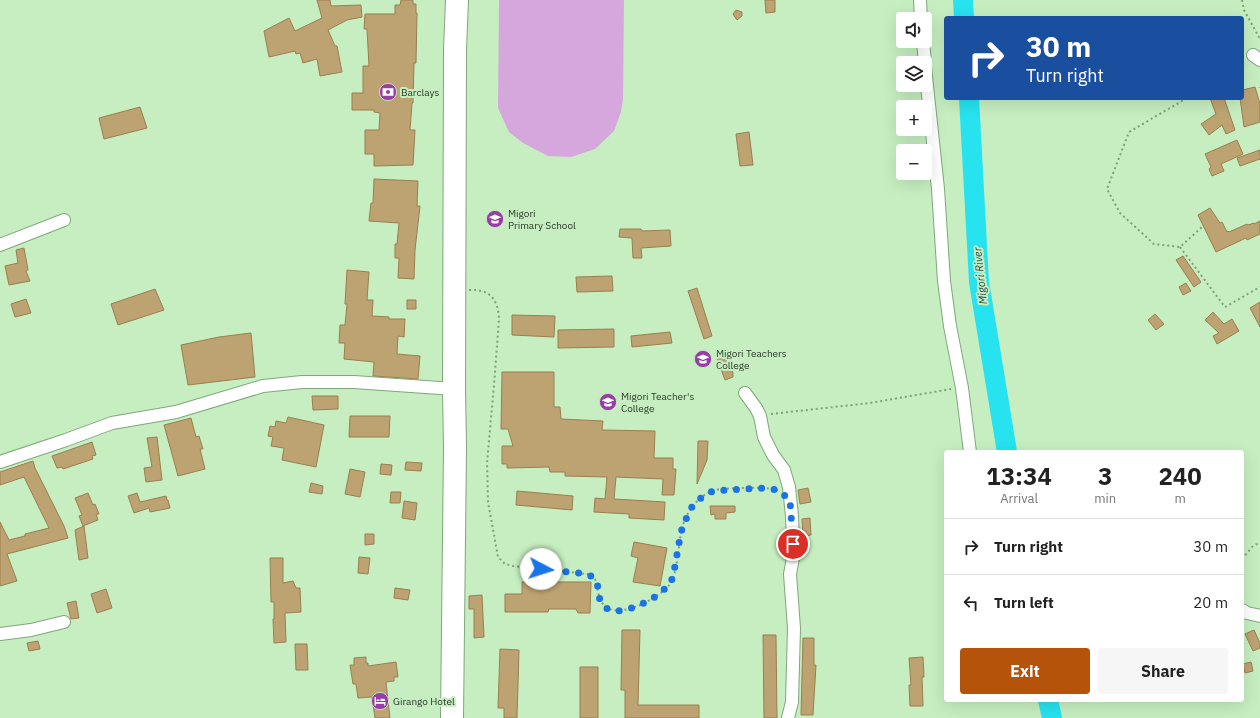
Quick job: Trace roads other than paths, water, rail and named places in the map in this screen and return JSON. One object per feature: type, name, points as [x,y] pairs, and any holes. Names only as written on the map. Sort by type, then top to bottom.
[{"type":"highway","points":[[452,718],[455,448],[455,50],[457,0]]},
{"type":"street","points":[[920,0],[921,12]]},
{"type":"street","points":[[928,92],[938,188],[944,281],[950,326],[962,388],[970,450]]},
{"type":"street","points":[[0,245],[64,220]]},
{"type":"street","points":[[0,462],[112,423],[176,412],[263,386],[302,382],[354,382],[454,389]]},
{"type":"street","points":[[745,393],[751,400],[760,416],[764,437],[784,470],[790,500],[793,544],[793,558],[790,574],[794,628],[792,702],[788,718]]},
{"type":"street","points":[[1244,611],[1260,616]]},
{"type":"street","points":[[0,634],[31,630],[64,622]]},
{"type":"waterway","name":"Migori River","points":[[963,0],[964,16]]},
{"type":"waterway","name":"Migori River","points":[[969,100],[979,282],[1007,450]]},
{"type":"waterway","name":"Migori River","points":[[1048,702],[1052,718]]},
{"type":"place","name":"Barclays","points":[[388,92]]},
{"type":"place","name":"Migori Primary School","points":[[495,219]]},
{"type":"place","name":"Migori Teachers College","points":[[703,359]]},
{"type":"place","name":"Migori Teacher's College","points":[[608,402]]},
{"type":"place","name":"Girango Hotel","points":[[380,701]]}]
